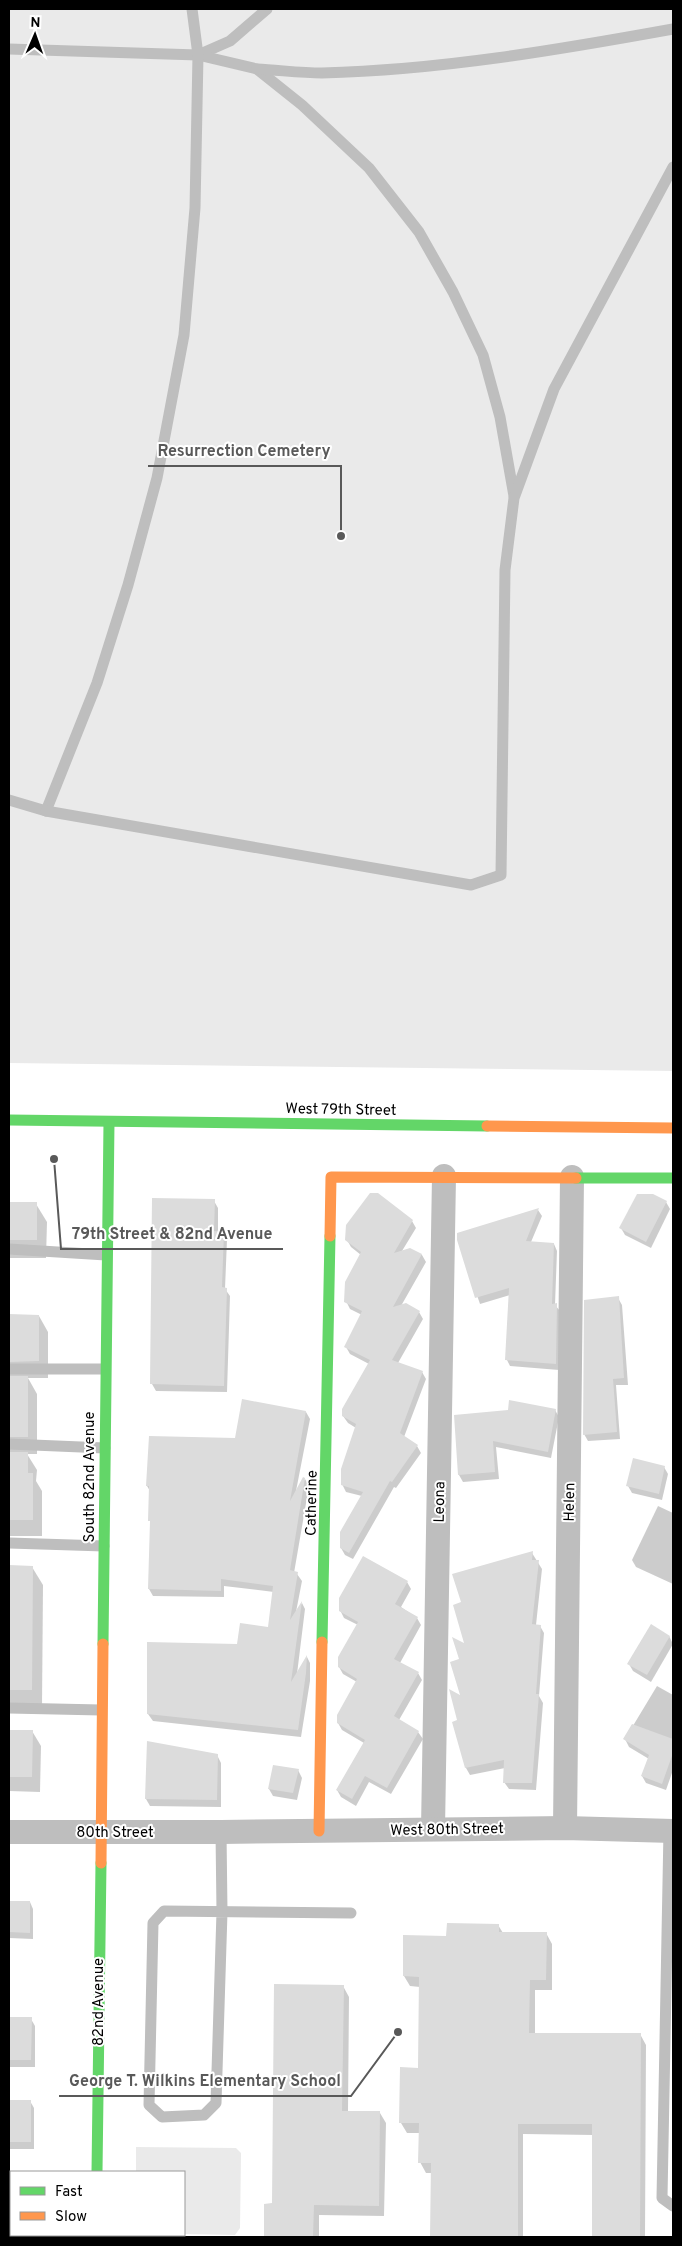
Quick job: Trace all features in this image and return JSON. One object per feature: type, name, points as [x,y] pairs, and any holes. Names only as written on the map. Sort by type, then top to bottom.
[{"type":"street","name":"West 79th Street","points":[[9,1120],[673,1128]]},
{"type":"street","name":"South 82nd Avenue","points":[[99,1832],[109,1122]]},
{"type":"street","name":"Catherine","points":[[319,1831],[332,1177],[444,1176]]},
{"type":"street","points":[[444,1176],[673,1178]]},
{"type":"street","name":"Leona","points":[[433,1829],[444,1176]]},
{"type":"street","name":"Helen","points":[[565,1828],[572,1177]]},
{"type":"street","name":"West 80th Street","points":[[221,1832],[565,1828],[671,1831]]},
{"type":"street","name":"80th Street","points":[[9,1832],[221,1832]]},
{"type":"street","name":"82nd Avenue","points":[[97,2171],[99,1832]]},
{"type":"lane","points":[[46,811],[98,682],[128,585],[157,478],[184,335],[196,208],[198,55],[192,9]]},
{"type":"lane","points":[[198,55],[230,41],[267,9]]},
{"type":"lane","points":[[9,49],[198,55],[257,69],[320,73],[398,69],[503,58],[673,28]]},
{"type":"lane","points":[[257,69],[302,105],[369,168],[419,232],[453,292],[483,354],[500,416],[514,498]]},
{"type":"lane","points":[[9,800],[46,811],[470,885],[501,875],[505,570],[514,498],[554,389],[673,167]]},
{"type":"lane","points":[[9,1250],[106,1255]]},
{"type":"lane","points":[[9,1369],[105,1369]]},
{"type":"lane","points":[[9,1444],[105,1448]]},
{"type":"lane","points":[[9,1543],[104,1546]]},
{"type":"lane","points":[[9,1708],[101,1710]]},
{"type":"lane","points":[[671,1831],[662,2198],[673,2206]]},
{"type":"lane","points":[[221,1832],[222,1912],[216,2103],[204,2115],[162,2117],[149,2105],[153,1923],[164,1911],[222,1912],[351,1913]]},
{"type":"shaded area","points":[[9,9],[673,9],[673,1071],[9,1063]]},
{"type":"shaded area","points":[[136,2147],[236,2148],[241,2153],[240,2228],[235,2235],[185,2234],[185,2171],[136,2171]]},
{"type":"building","points":[[370,1193],[378,1193],[413,1220],[394,1253],[410,1248],[422,1254],[393,1307],[406,1303],[420,1311],[392,1360],[423,1371],[400,1433],[418,1445],[392,1482],[390,1481],[349,1553],[340,1548],[340,1532],[363,1492],[341,1485],[341,1469],[356,1424],[342,1416],[342,1409],[370,1360],[344,1347],[362,1311],[344,1302],[345,1282],[361,1252],[345,1240],[346,1225]]},
{"type":"building","points":[[637,1194],[653,1194],[667,1201],[646,1242],[619,1228]]},
{"type":"building","points":[[152,1198],[215,1199],[214,1231],[224,1232],[222,1287],[227,1288],[224,1386],[150,1384]]},
{"type":"building","points":[[9,1202],[37,1202],[37,1240],[9,1240]]},
{"type":"building","points":[[539,1208],[526,1241],[554,1243],[552,1304],[557,1303],[556,1364],[505,1360],[509,1288],[475,1298],[457,1240],[457,1233]]},
{"type":"building","points":[[619,1296],[624,1378],[613,1379],[617,1432],[583,1435],[584,1300]]},
{"type":"building","points":[[9,1314],[39,1315],[39,1361],[9,1362]]},
{"type":"building","points":[[9,1376],[28,1376],[28,1437],[9,1437]]},
{"type":"building","points":[[242,1399],[306,1411],[290,1501],[303,1477],[305,1478],[290,1570],[298,1572],[290,1620],[302,1601],[291,1682],[307,1655],[298,1730],[147,1714],[147,1642],[237,1644],[240,1623],[268,1627],[273,1586],[221,1579],[221,1591],[148,1589],[150,1521],[148,1521],[149,1486],[146,1486],[149,1436],[235,1438]]},
{"type":"building","points":[[509,1400],[556,1409],[548,1452],[493,1441],[495,1472],[458,1475],[454,1415],[508,1410]]},
{"type":"building","points":[[9,1452],[28,1452],[28,1473],[33,1473],[33,1520],[9,1520]]},
{"type":"building","points":[[633,1458],[665,1466],[659,1494],[626,1486]]},
{"type":"building","points":[[533,1551],[532,1560],[539,1560],[532,1624],[541,1625],[536,1694],[539,1694],[532,1783],[503,1783],[504,1760],[465,1768],[452,1722],[457,1720],[449,1689],[460,1695],[450,1662],[459,1659],[452,1637],[464,1643],[453,1605],[461,1602],[452,1574]]},
{"type":"building","points":[[363,1556],[408,1581],[395,1604],[418,1617],[394,1659],[419,1672],[394,1716],[419,1731],[387,1788],[365,1776],[352,1799],[336,1790],[365,1740],[337,1723],[337,1715],[357,1679],[338,1667],[338,1657],[358,1622],[339,1611],[339,1598]]},
{"type":"building","points":[[9,1565],[33,1566],[32,1690],[9,1690]]},
{"type":"building","points":[[651,1624],[670,1636],[647,1675],[627,1664]]},
{"type":"building","points":[[632,1724],[673,1739],[673,1753],[662,1784],[641,1776],[649,1755],[623,1739]]},
{"type":"building","points":[[9,1730],[33,1730],[32,1777],[9,1777]]},
{"type":"building","points":[[147,1741],[218,1754],[217,1800],[145,1799]]},
{"type":"building","points":[[273,1765],[299,1769],[293,1793],[268,1789]]},
{"type":"building","points":[[9,1901],[30,1901],[30,1933],[9,1932]]},
{"type":"building","points":[[447,1923],[499,1924],[499,1932],[547,1932],[546,1980],[530,1980],[529,2033],[641,2033],[640,2237],[592,2237],[592,2124],[518,2124],[518,2237],[430,2237],[431,2163],[418,2163],[419,2123],[399,2123],[400,2067],[418,2068],[419,1977],[403,1976],[403,1935],[446,1936]]},
{"type":"building","points":[[274,1984],[344,1985],[342,2111],[380,2111],[379,2206],[314,2205],[313,2237],[264,2237],[264,2204],[272,2203]]},
{"type":"building","points":[[9,2017],[32,2017],[31,2060],[9,2060]]},
{"type":"building","points":[[9,2100],[31,2100],[31,2142],[9,2142]]},
{"type":"traffic: fast","points":[[9,1120],[487,1126]]},
{"type":"traffic: fast","points":[[103,1644],[109,1122]]},
{"type":"traffic: fast","points":[[576,1178],[673,1178]]},
{"type":"traffic: fast","points":[[322,1642],[330,1236]]},
{"type":"traffic: fast","points":[[97,2171],[101,1863]]},
{"type":"traffic: slow","points":[[487,1126],[673,1128]]},
{"type":"traffic: slow","points":[[330,1236],[331,1177],[576,1178]]},
{"type":"traffic: slow","points":[[319,1831],[322,1642]]},
{"type":"traffic: slow","points":[[101,1863],[103,1644]]},
{"type":"place","name":"Resurrection Cemetery","points":[[341,536]]},
{"type":"place","name":"79th Street & 82nd Avenue","points":[[54,1159]]},
{"type":"place","name":"George T. Wilkins Elementary School","points":[[398,2032]]}]
